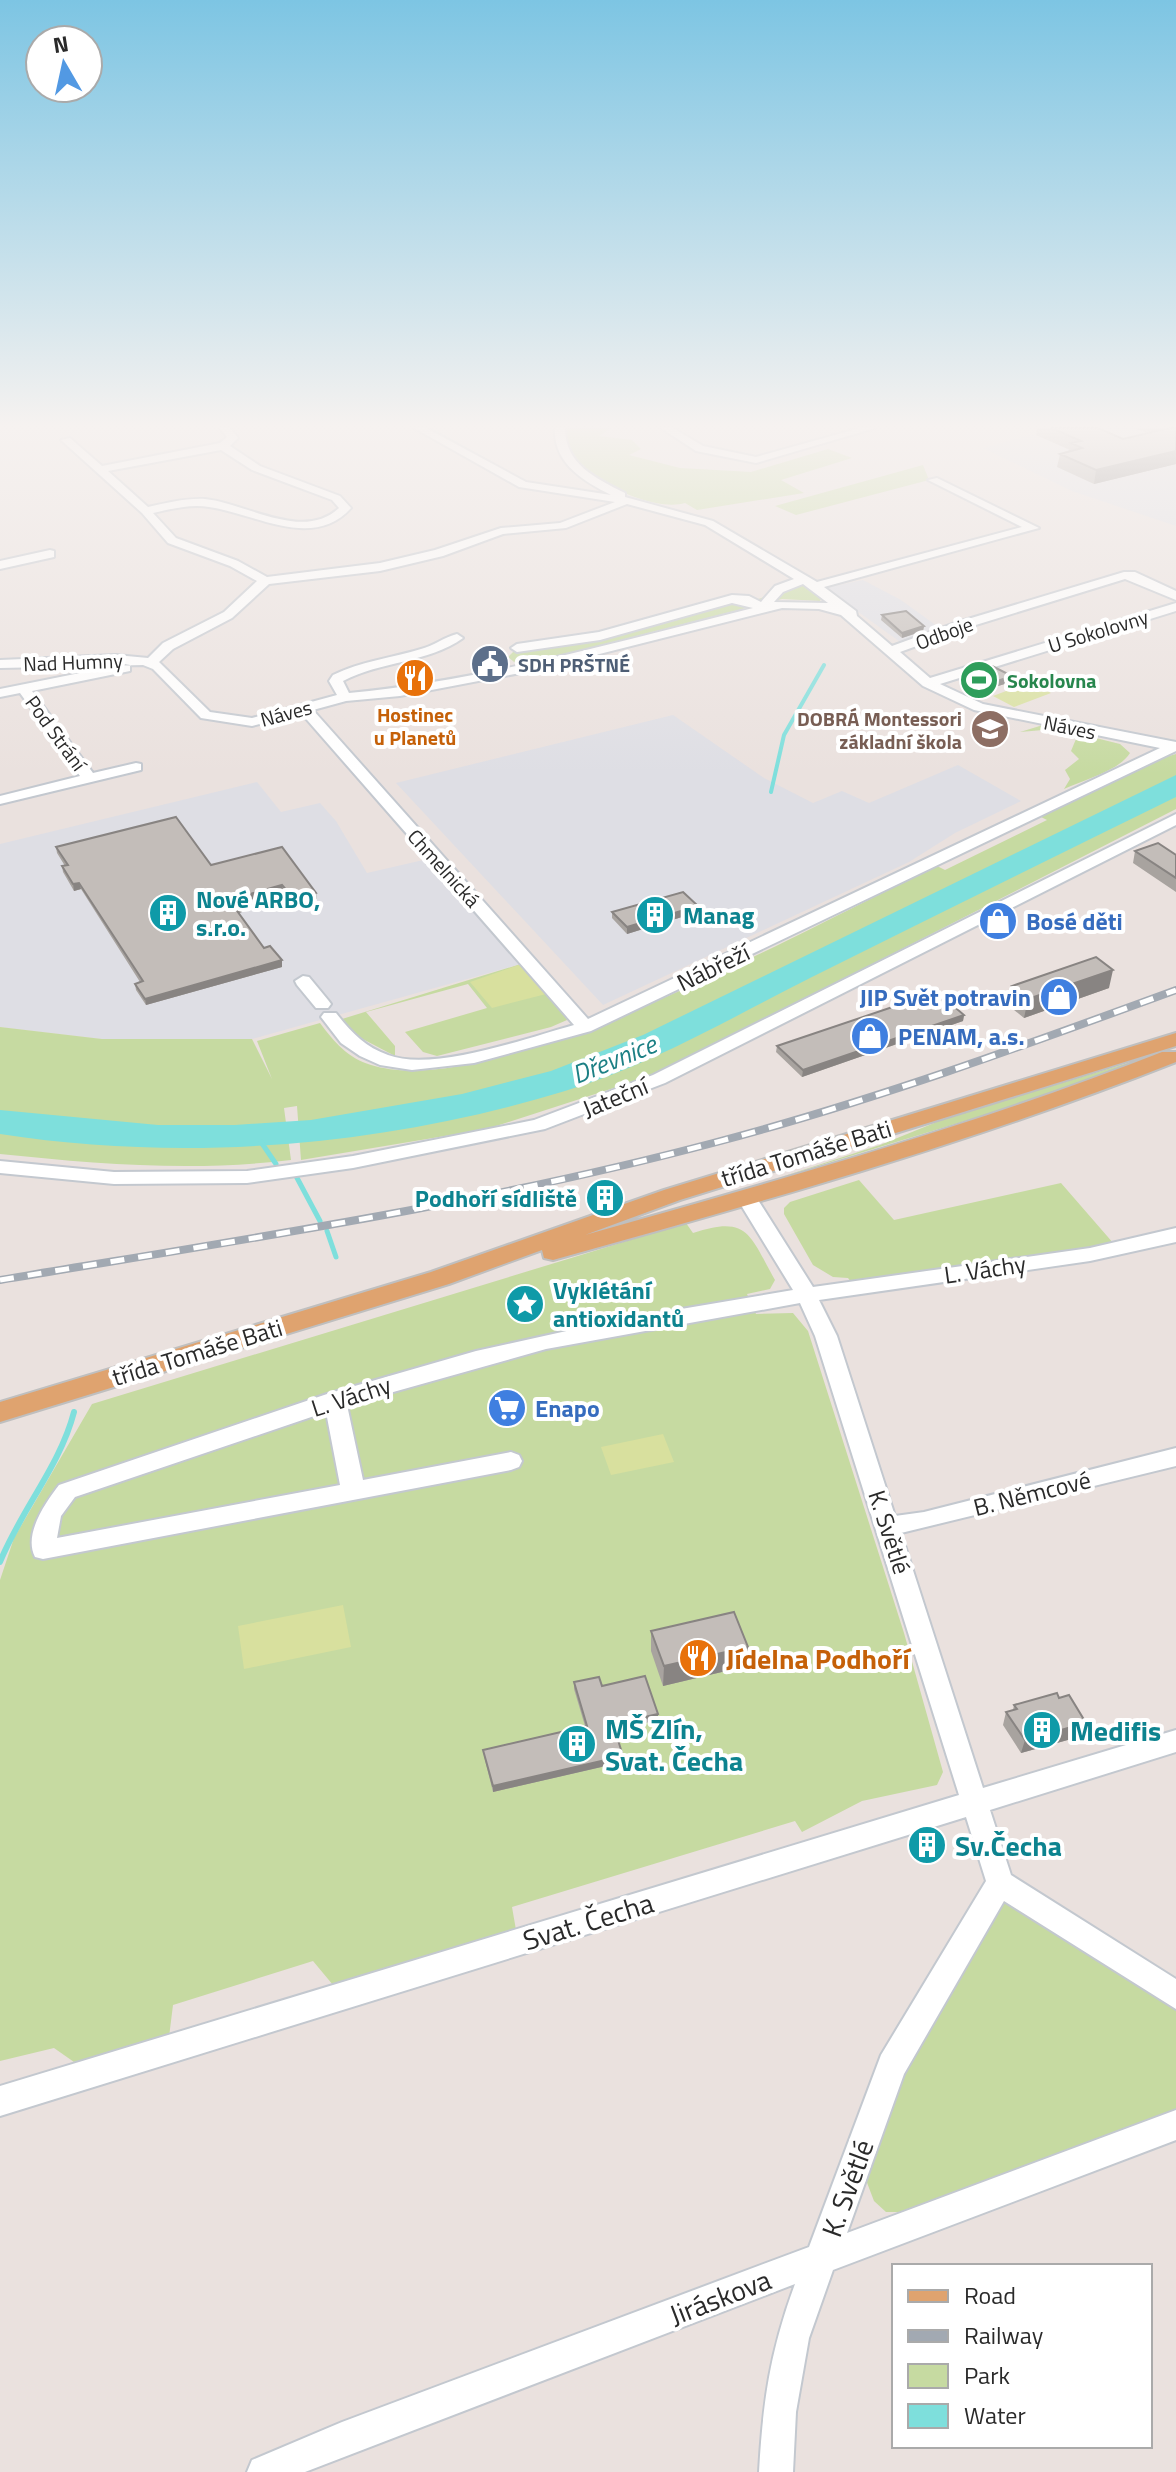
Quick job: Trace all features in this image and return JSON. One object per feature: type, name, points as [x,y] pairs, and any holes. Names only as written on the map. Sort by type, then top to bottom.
[{"type":"main road","name":"třída Tomáše Bati","points":[[0,1412],[440,1278],[730,1176],[1176,1039]]},
{"type":"main road","name":"třída Tomáše Bati","points":[[440,1278],[579,1246],[746,1197],[1076,1094],[1176,1054]]},
{"type":"main road","points":[[730,1176],[746,1197]]},
{"type":"street","points":[[178,543],[247,570],[265,581],[380,567],[466,543]]},
{"type":"street","name":"Náves","points":[[744,543],[810,582],[852,614],[928,683],[979,707],[1176,746]]},
{"type":"street","points":[[810,582],[970,543]]},
{"type":"street","points":[[0,565],[50,554]]},
{"type":"street","name":"Odboje","points":[[893,650],[962,625],[1124,576],[1131,575],[1176,596]]},
{"type":"street","name":"Nad Humny","points":[[0,664],[116,659],[152,664],[156,655],[168,646],[228,615],[265,581]]},
{"type":"street","name":"Náves","points":[[762,608],[779,589],[810,582]]},
{"type":"street","name":"Náves","points":[[517,648],[658,621],[732,599],[749,600],[762,608]]},
{"type":"street","name":"Náves","points":[[152,664],[198,710],[214,718],[252,722],[436,669],[568,659],[762,608],[800,603],[836,608],[852,614]]},
{"type":"street","name":"U Sokolovny","points":[[928,683],[1176,607]]},
{"type":"street","points":[[658,621],[675,631]]},
{"type":"street","name":"Náves","points":[[436,669],[439,644],[457,638]]},
{"type":"street","points":[[550,644],[568,659]]},
{"type":"street","name":"Náves","points":[[345,697],[336,681],[338,678],[392,656],[436,669]]},
{"type":"street","name":"Pod Strání","points":[[0,693],[152,664]]},
{"type":"street","name":"Pod Strání","points":[[23,688],[89,778]]},
{"type":"street","name":"Chmelnická","points":[[304,708],[585,1027]]},
{"type":"street","name":"Nábřeží","points":[[303,981],[347,1039],[366,1052],[386,1061],[412,1065],[474,1058],[585,1027],[1176,746]]},
{"type":"street","name":"Pod Strání","points":[[0,800],[136,767]]},
{"type":"street","name":"Jateční","points":[[0,1167],[114,1178],[247,1177],[353,1162],[538,1125],[659,1079],[1176,819]]},
{"type":"street","name":"K. Světlé","points":[[746,1197],[807,1295],[826,1336],[1000,1883],[892,2066],[792,2338],[779,2412],[776,2472]]},
{"type":"street","name":"L. Váchy","points":[[511,1461],[43,1550],[50,1514],[67,1491],[335,1400],[540,1342],[807,1295],[1099,1253],[1176,1235]]},
{"type":"street","points":[[335,1400],[353,1490]]},
{"type":"street","name":"B. Němcové","points":[[887,1526],[924,1521],[1176,1457]]},
{"type":"street","name":"Svat. Čecha","points":[[0,2101],[1176,1741]]},
{"type":"street","points":[[1000,1883],[1176,1995]]},
{"type":"street","name":"Jiráskova","points":[[264,2472],[357,2433],[1176,2125]]},
{"type":"shaded area","points":[[863,580],[901,600],[941,629],[903,644],[825,588]]},
{"type":"shaded area","points":[[673,715],[764,778],[813,803],[842,791],[869,803],[958,765],[1021,801],[955,833],[909,862],[603,1005],[396,783]]},
{"type":"shaded area","points":[[257,782],[281,812],[320,803],[336,821],[367,873],[432,858],[524,963],[252,1039],[102,1039],[0,1027],[0,844]]},
{"type":"green space","points":[[801,584],[809,585],[822,596],[820,601],[782,599],[519,666],[508,657],[517,648],[550,644],[730,600],[747,603]]},
{"type":"green space","points":[[1030,682],[1051,693],[1014,707],[993,696]]},
{"type":"green space","points":[[1043,725],[1120,744],[1130,753],[1109,770],[1064,789],[1070,779],[1065,770],[1079,759],[1071,751],[1076,739],[1043,730],[1020,732]]},
{"type":"green space","points":[[1176,754],[1176,809],[657,1074],[487,1129],[301,1160],[297,1106],[284,1108],[291,1160],[181,1166],[0,1154],[0,1027],[102,1039],[252,1039],[272,1079],[257,1041],[320,1023],[342,1048],[371,1065],[426,1070],[495,1058],[573,1034],[656,1002],[937,866],[945,870],[1047,820],[1039,816],[1152,761]]},
{"type":"green space","points":[[524,963],[564,1009],[567,1020],[551,1027],[437,1056],[423,1052],[405,1032],[487,1008],[468,984],[366,1012],[395,1046],[395,1056],[355,1035],[342,1019]]},
{"type":"green space","points":[[524,963],[550,993],[492,1008],[470,982]]},
{"type":"green space","points":[[1164,1052],[1037,1099],[772,1180],[880,1145],[949,1117]]},
{"type":"green space","points":[[859,1180],[894,1220],[1061,1183],[1114,1244],[851,1282],[848,1278],[833,1277],[813,1265],[784,1214],[784,1208],[790,1202]]},
{"type":"green space","points":[[686,1223],[693,1233],[726,1226],[746,1233],[760,1251],[775,1280],[770,1289],[747,1294],[756,1314],[793,1313],[808,1331],[904,1633],[943,1772],[937,1785],[862,1801],[802,1832],[795,1821],[512,1907],[516,1930],[333,1985],[313,1961],[173,2005],[169,2037],[74,2062],[54,2048],[0,2061],[0,1580],[14,1538],[92,1404]]},
{"type":"green space","points":[[663,1434],[674,1462],[611,1475],[601,1447]]},
{"type":"green space","points":[[343,1605],[351,1647],[244,1669],[238,1626]]},
{"type":"green space","points":[[1004,1903],[1025,1908],[1176,2009],[1176,2110],[907,2212],[886,2212],[874,2201],[866,2180],[897,2083],[989,1913]]},
{"type":"water","name":"Dřevnice","points":[[1176,775],[1176,797],[690,1040],[628,1068],[565,1091],[427,1125],[285,1144],[214,1148],[142,1147],[71,1143],[0,1134],[0,1110],[158,1125],[235,1125],[311,1120],[462,1094],[551,1071],[643,1035]]},
{"type":"building","points":[[906,611],[924,626],[902,633],[882,615]]},
{"type":"building","points":[[992,666],[1012,676],[983,686],[966,674]]},
{"type":"building","name":"Nové ARBO, s.r.o.","points":[[176,817],[211,865],[282,847],[316,893],[294,899],[282,885],[235,898],[241,906],[235,908],[264,948],[270,946],[282,960],[145,999],[135,984],[143,981],[79,883],[73,884],[62,866],[68,865],[56,847]]},
{"type":"building","points":[[1158,843],[1176,855],[1176,878],[1135,851]]},
{"type":"building","name":"Manag","points":[[683,892],[698,906],[627,927],[612,912]]},
{"type":"building","points":[[1096,957],[1113,970],[1028,999],[1012,986]]},
{"type":"building","name":"PENAM, a.s.","points":[[937,992],[964,1015],[803,1070],[777,1046]]},
{"type":"building","points":[[734,1612],[748,1647],[664,1666],[651,1631]]},
{"type":"building","name":"MŠ Zlín, Svat. Čecha","points":[[645,1676],[658,1714],[613,1724],[623,1756],[493,1786],[483,1750],[587,1726],[574,1682],[599,1677],[602,1686]]},
{"type":"building","points":[[1057,1693],[1059,1698],[1069,1695],[1086,1723],[1025,1740],[1006,1712],[1017,1709],[1014,1705]]},
{"type":"waterway","points":[[771,792],[784,735],[824,665]]},
{"type":"waterway","points":[[261,1142],[276,1164]]},
{"type":"waterway","points":[[296,1176],[320,1221]]},
{"type":"waterway","points":[[327,1231],[336,1257]]},
{"type":"waterway","points":[[0,1562],[59,1451],[74,1412]]},
{"type":"railway","points":[[0,1280],[358,1220],[625,1165],[772,1127],[888,1091],[1176,990]]},
{"type":"place","name":"SDH PRŠTNÉ","points":[[490,664]]},
{"type":"place","name":"Hostinec u Planetů","points":[[415,678]]},
{"type":"place","name":"Sokolovna","points":[[979,680]]},
{"type":"place","name":"DOBRÁ Montessori základní škola","points":[[990,729]]},
{"type":"place","name":"Nové ARBO, s.r.o.","points":[[168,913]]},
{"type":"place","name":"Manag","points":[[655,915]]},
{"type":"place","name":"Bosé děti","points":[[998,921]]},
{"type":"place","name":"JIP Svět potravin","points":[[1059,997]]},
{"type":"place","name":"PENAM, a.s.","points":[[870,1036]]},
{"type":"place","name":"Podhoří sídliště","points":[[605,1198]]},
{"type":"place","name":"Vyklétání antioxidantů","points":[[525,1304]]},
{"type":"place","name":"Enapo","points":[[507,1408]]},
{"type":"place","name":"Jídelna Podhoří","points":[[698,1658]]},
{"type":"place","name":"Medifis","points":[[1042,1730]]},
{"type":"place","name":"MŠ Zlín, Svat. Čecha","points":[[577,1744]]},
{"type":"place","name":"Sv.Čecha","points":[[927,1845]]}]
